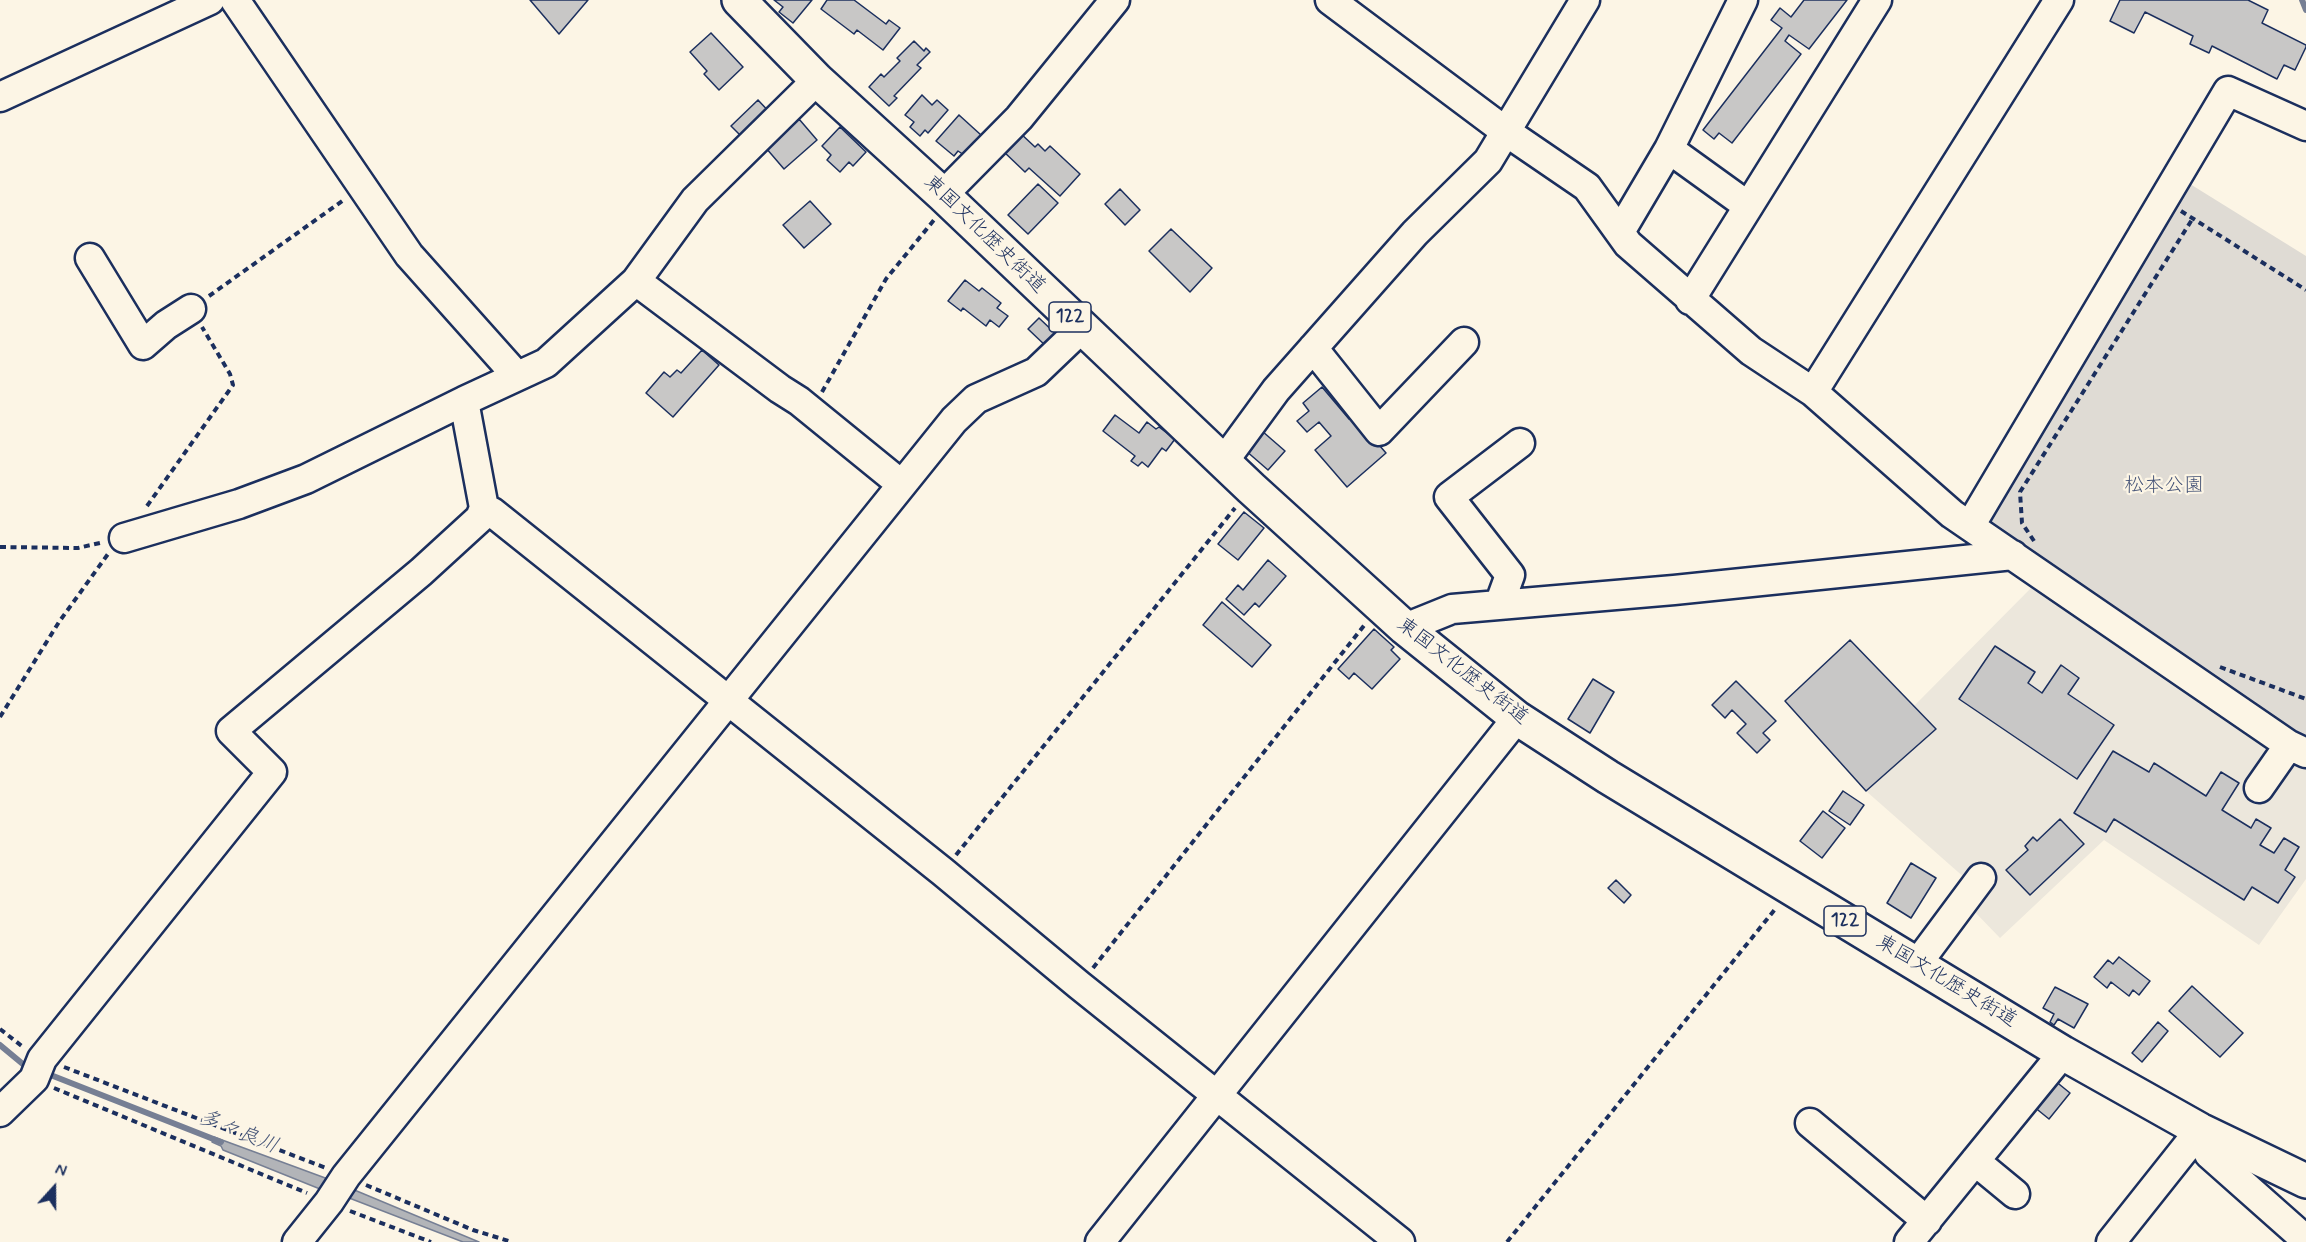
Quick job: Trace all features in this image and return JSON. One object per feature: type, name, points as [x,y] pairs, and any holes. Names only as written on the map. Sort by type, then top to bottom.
[{"type":"highway","name":"東国文化歴史街道","points":[[739,0],[817,80],[947,198],[1251,489],[1405,628],[1517,718],[1608,777],[2063,1053],[2200,1130],[2306,1181]]},
{"type":"street","points":[[0,97],[174,7],[210,0]]},
{"type":"street","points":[[235,0],[409,255],[517,376]]},
{"type":"street","points":[[947,198],[1019,118],[1115,0]]},
{"type":"street","points":[[1330,0],[1505,131],[1587,187],[1628,244],[1690,300],[1751,351],[1813,392],[1952,514],[1970,526],[2024,549],[2297,749],[2259,788]]},
{"type":"street","points":[[1224,461],[1276,390],[1415,233],[1488,161],[1585,0]]},
{"type":"street","points":[[1620,232],[1669,149],[1743,0]]},
{"type":"street","points":[[1690,300],[1877,0]]},
{"type":"street","points":[[1813,392],[2057,1]]},
{"type":"street","points":[[124,538],[239,504],[306,479],[546,363],[636,281],[695,200],[817,80]]},
{"type":"street","points":[[1970,526],[2228,91],[2306,126]]},
{"type":"street","points":[[1669,149],[1748,206]]},
{"type":"street","points":[[90,258],[143,345],[166,325],[191,309]]},
{"type":"street","points":[[636,281],[805,406],[901,484]]},
{"type":"street","points":[[297,1242],[329,1202],[346,1176],[954,420],[975,399],[1036,372],[1082,328]]},
{"type":"street","points":[[1313,348],[1380,431],[1464,342]]},
{"type":"street","points":[[0,1112],[38,1069],[272,772],[231,731],[421,572],[480,518],[484,508],[464,401]]},
{"type":"street","points":[[1499,605],[1510,575],[1449,497],[1520,444]]},
{"type":"street","points":[[484,508],[492,512],[943,872],[1079,985],[1400,1242]]},
{"type":"street","points":[[1405,628],[1452,609],[1674,590],[2024,549]]},
{"type":"street","points":[[1100,1242],[1215,1094],[1517,718]]},
{"type":"street","points":[[1917,964],[1981,878]]},
{"type":"street","points":[[1810,1123],[1918,1231],[2063,1053]]},
{"type":"street","points":[[2200,1130],[2209,1154],[2306,1240]]},
{"type":"street","points":[[2111,1242],[2200,1130]]},
{"type":"street","points":[[1975,1161],[2014,1194]]},
{"type":"path","points":[[0,717],[59,622],[104,558],[124,538],[233,385],[230,374],[191,309],[362,187]]},
{"type":"path","points":[[805,406],[822,392],[885,279],[947,198]]},
{"type":"path","points":[[2176,207],[2306,290]]},
{"type":"path","points":[[2024,549],[2020,492],[2193,218]]},
{"type":"path","points":[[943,872],[1251,489]]},
{"type":"path","points":[[0,548],[78,548],[124,538]]},
{"type":"path","points":[[1079,985],[1380,605]]},
{"type":"path","points":[[2213,665],[2306,699]]},
{"type":"path","points":[[1507,1242],[1791,888]]},
{"type":"path","points":[[0,1029],[31,1054],[38,1069],[329,1202],[431,1242]]},
{"type":"path","points":[[38,1069],[346,1176],[473,1230],[512,1242]]},
{"type":"shaded area","points":[[2035,584],[2306,766],[2306,879],[2259,945],[2104,840],[2000,938],[1971,908],[1992,876],[1978,862],[1966,879],[1866,791],[1785,701],[1850,640],[1913,707]]},
{"type":"shaded area","points":[[214,1137],[328,1179],[479,1242],[463,1242],[344,1196],[330,1193],[223,1150],[221,1146],[212,1142]]},
{"type":"green space","name":"松本公園","points":[[2182,179],[2306,256],[2306,753],[1975,529]]},
{"type":"building","points":[[530,0],[588,0],[559,34]]},
{"type":"building","points":[[774,0],[812,0],[793,23],[779,12],[783,7]]},
{"type":"building","points":[[827,0],[854,0],[886,24],[889,20],[900,28],[883,50],[857,30],[854,34],[821,9]]},
{"type":"building","points":[[1804,0],[1847,0],[1809,49],[1789,35],[1785,41],[1801,54],[1732,143],[1719,133],[1714,139],[1703,130],[1782,28],[1771,20],[1780,8],[1791,17]]},
{"type":"building","points":[[2120,0],[2248,0],[2268,10],[2262,23],[2306,47],[2295,70],[2284,65],[2277,79],[2212,46],[2209,53],[2190,44],[2193,36],[2145,12],[2134,33],[2110,21]]},
{"type":"building","points":[[711,33],[743,67],[719,90],[704,74],[707,71],[690,52]]},
{"type":"building","points":[[914,41],[924,51],[926,48],[930,52],[917,65],[921,68],[894,96],[897,98],[889,106],[869,87],[881,74],[884,77],[900,61],[897,58]]},
{"type":"building","points":[[922,95],[932,105],[937,100],[948,110],[928,133],[925,130],[920,136],[910,127],[914,122],[905,115]]},
{"type":"building","points":[[758,100],[774,117],[747,142],[731,126]]},
{"type":"building","points":[[959,115],[981,135],[964,155],[958,151],[954,156],[936,141]]},
{"type":"building","points":[[799,119],[817,140],[784,169],[766,148]]},
{"type":"building","points":[[840,127],[866,152],[853,166],[849,162],[840,172],[827,160],[831,155],[822,146]]},
{"type":"building","points":[[1019,132],[1035,147],[1038,144],[1045,151],[1050,146],[1080,174],[1060,196],[1029,168],[1025,172],[1002,150]]},
{"type":"building","points":[[1038,184],[1058,203],[1028,234],[1008,215]]},
{"type":"building","points":[[1120,189],[1140,210],[1125,225],[1105,204]]},
{"type":"building","points":[[810,201],[831,224],[804,248],[783,225]]},
{"type":"building","points":[[1171,229],[1212,268],[1190,292],[1149,251]]},
{"type":"building","points":[[965,280],[979,291],[982,288],[1001,303],[997,308],[1008,316],[999,327],[990,320],[986,326],[963,308],[961,311],[948,301]]},
{"type":"building","points":[[1039,318],[1059,337],[1048,348],[1028,329]]},
{"type":"building","points":[[702,350],[719,365],[673,417],[646,393],[664,372],[670,377],[677,370],[681,373]]},
{"type":"building","points":[[1322,387],[1349,419],[1353,415],[1386,453],[1347,487],[1315,450],[1331,436],[1319,422],[1307,432],[1297,421],[1309,411],[1303,403]]},
{"type":"building","points":[[1115,415],[1139,433],[1147,422],[1156,429],[1159,427],[1175,439],[1166,451],[1162,448],[1148,467],[1142,462],[1138,466],[1131,461],[1135,456],[1103,431]]},
{"type":"building","points":[[1262,431],[1285,451],[1268,470],[1245,450]]},
{"type":"building","points":[[1244,512],[1264,528],[1238,560],[1218,544]]},
{"type":"building","points":[[1268,560],[1286,576],[1259,607],[1255,603],[1244,615],[1226,599],[1238,585],[1243,590]]},
{"type":"building","points":[[1222,602],[1271,645],[1252,667],[1203,625]]},
{"type":"building","points":[[1374,629],[1394,647],[1391,650],[1400,659],[1372,689],[1354,673],[1349,679],[1338,669]]},
{"type":"building","points":[[1850,640],[1936,729],[1866,791],[1785,701]]},
{"type":"building","points":[[1995,646],[2035,672],[2028,683],[2042,693],[2061,665],[2079,678],[2068,694],[2114,725],[2077,779],[1959,699]]},
{"type":"building","points":[[1593,679],[1614,692],[1590,733],[1568,719]]},
{"type":"building","points":[[1736,681],[1776,721],[1763,733],[1770,740],[1757,753],[1737,733],[1746,724],[1732,710],[1725,718],[1712,705]]},
{"type":"building","points":[[2113,751],[2149,772],[2154,763],[2206,796],[2221,772],[2239,783],[2222,810],[2251,828],[2256,819],[2271,828],[2260,845],[2274,853],[2284,838],[2299,847],[2285,870],[2295,877],[2278,903],[2252,887],[2244,900],[2114,819],[2106,832],[2074,813]]},
{"type":"building","points":[[1843,791],[1864,805],[1850,825],[1829,811]]},
{"type":"building","points":[[1823,811],[1845,828],[1822,858],[1800,841]]},
{"type":"building","points":[[2060,819],[2084,844],[2030,895],[2006,870],[2028,850],[2025,846],[2033,837],[2037,841]]},
{"type":"building","points":[[1911,863],[1936,878],[1911,918],[1887,903]]},
{"type":"building","points":[[1616,880],[1631,895],[1624,903],[1608,888]]},
{"type":"building","points":[[2119,957],[2150,981],[2139,995],[2133,990],[2129,996],[2111,982],[2107,988],[2094,977],[2108,960],[2113,964]]},
{"type":"building","points":[[2192,986],[2243,1033],[2220,1057],[2169,1011]]},
{"type":"building","points":[[2055,987],[2088,1004],[2074,1028],[2058,1019],[2054,1025],[2050,1022],[2054,1014],[2043,1008]]},
{"type":"building","points":[[2158,1022],[2168,1031],[2142,1062],[2132,1053]]},
{"type":"building","points":[[2054,1080],[2070,1093],[2049,1119],[2033,1106]]},
{"type":"waterway","points":[[2302,0],[2306,10]]},
{"type":"waterway","name":"多々良川","points":[[0,1045],[31,1068]]},
{"type":"waterway","name":"多々良川","points":[[43,1072],[221,1142]]}]
